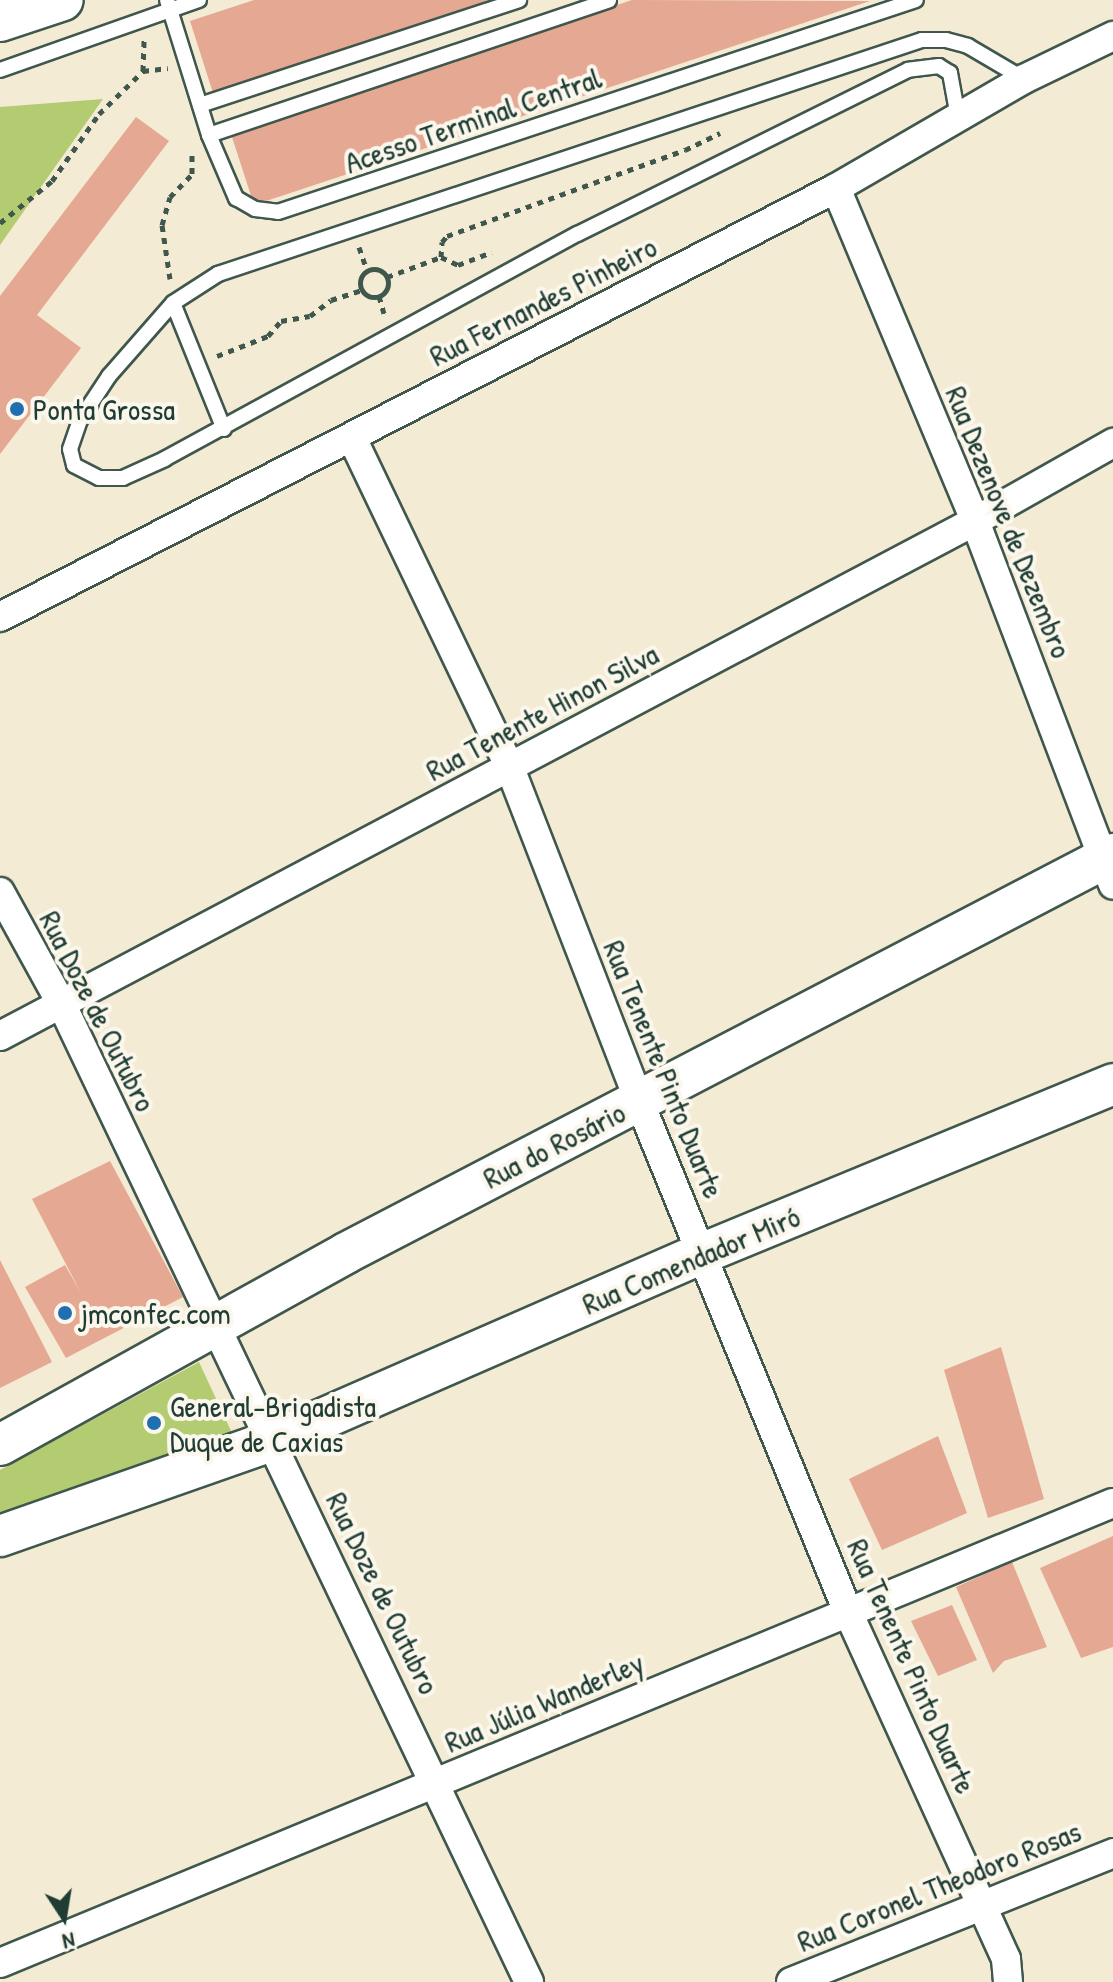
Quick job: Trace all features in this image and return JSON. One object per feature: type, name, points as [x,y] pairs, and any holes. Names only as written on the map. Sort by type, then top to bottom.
[{"type":"main road","points":[[0,21],[63,0]]},
{"type":"main road","name":"Rua do Rosário","points":[[0,1445],[346,1253],[639,1101],[1110,866]]},
{"type":"main road","name":"Rua Comendador Miró","points":[[0,1536],[272,1441],[701,1254],[1113,1084]]},
{"type":"street","name":"Rua Fernandes Pinheiro","points":[[0,617],[836,188],[1024,79],[1113,36]]},
{"type":"street","name":"Rua Dezenove de Dezembro","points":[[836,188],[975,521],[1110,866]]},
{"type":"street","name":"Rua Tenente Pinto Duarte","points":[[352,438],[510,768],[701,1254],[848,1612],[1006,1959],[1008,1982]]},
{"type":"street","name":"Rua Tenente Hinon Silva","points":[[0,1036],[975,521],[1113,443]]},
{"type":"street","name":"Rua Doze de Outubro","points":[[0,892],[62,1005],[529,1982]]},
{"type":"street","name":"Rua Júlia Wanderley","points":[[0,1963],[1113,1503]]},
{"type":"street","name":"Rua Coronel Theodoro Rosas","points":[[791,1982],[1113,1853]]},
{"type":"lane","points":[[0,70],[169,5],[199,0]]},
{"type":"lane","points":[[200,105],[519,0]]},
{"type":"lane","points":[[209,135],[609,0]]},
{"type":"lane","name":"Acesso Terminal Central","points":[[169,5],[209,135],[236,198],[255,209],[278,212],[916,0]]},
{"type":"lane","points":[[958,117],[950,73],[939,66],[908,70],[577,234],[224,429],[123,478],[99,478],[74,465],[70,449],[80,420],[109,376],[173,303],[218,274],[922,40],[946,40],[968,46],[1024,79]]},
{"type":"lane","points":[[173,303],[224,429]]},
{"type":"path","points":[[0,223],[52,181],[99,114],[143,71],[170,68],[177,79]]},
{"type":"path","points":[[387,277],[441,257],[442,242],[447,236],[685,150],[725,131]]},
{"type":"path","points":[[173,303],[162,225],[170,197],[192,174],[192,146]]},
{"type":"path","points":[[376,268],[387,277],[388,289],[382,296],[373,298],[362,290],[361,277],[367,270],[376,268]]},
{"type":"path","points":[[198,366],[243,344],[258,341],[281,321],[310,316],[331,300],[362,290]]},
{"type":"green space","points":[[103,99],[0,245],[0,107]]},
{"type":"green space","points":[[199,1362],[239,1448],[0,1527],[0,1470]]},
{"type":"building","points":[[254,0],[496,1],[214,96],[190,21]]},
{"type":"building","points":[[632,0],[870,1],[254,205],[231,134]]},
{"type":"building","points":[[136,117],[169,141],[37,315],[81,348],[0,454],[0,296]]},
{"type":"building","points":[[110,1161],[183,1297],[66,1358],[25,1287],[65,1265],[81,1293],[32,1199]]},
{"type":"building","points":[[0,1260],[52,1362],[0,1388]]},
{"type":"building","points":[[1001,1347],[1044,1499],[988,1518],[944,1370]]},
{"type":"building","points":[[938,1436],[967,1513],[882,1550],[849,1479]]},
{"type":"building","points":[[1113,1536],[1113,1647],[1081,1658],[1040,1568]]},
{"type":"building","points":[[1012,1562],[1047,1647],[1004,1661],[993,1673],[956,1587]]},
{"type":"building","points":[[952,1605],[977,1660],[938,1676],[911,1621]]},
{"type":"place","name":"Ponta Grossa","points":[[17,409]]},
{"type":"place","name":"jmconfec.com","points":[[65,1313]]},
{"type":"place","name":"General-Brigadista Duque de Caxias","points":[[154,1423]]}]
